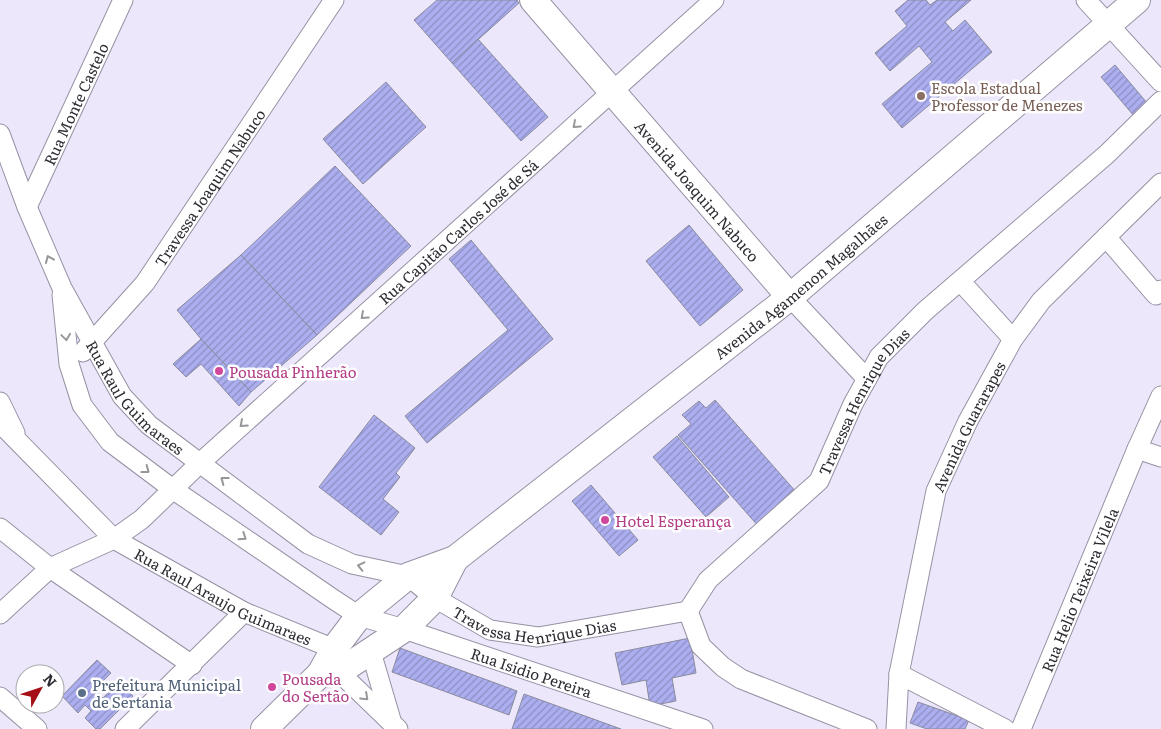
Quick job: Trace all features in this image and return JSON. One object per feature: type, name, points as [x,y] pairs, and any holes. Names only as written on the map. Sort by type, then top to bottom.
[{"type":"main road","name":"Avenida Joaquim Nabuco","points":[[533,0],[790,297]]},
{"type":"main road","name":"Avenida Agamenon Magalhães","points":[[331,665],[358,616],[408,576],[455,559],[790,297],[1137,0]]},
{"type":"main road","name":"Avenida Agamenon Magalhães","points":[[331,665],[371,652],[404,629],[436,598],[455,559]]},
{"type":"main road","points":[[264,729],[331,665]]},
{"type":"street","name":"Rua Monte Castelo","points":[[27,207],[123,0]]},
{"type":"street","name":"Travessa Joaquim Nabuco","points":[[69,364],[92,344],[144,283],[334,0]]},
{"type":"street","name":"Rua Capitão Carlos José de Sá","points":[[201,462],[714,0]]},
{"type":"street","points":[[1086,0],[1161,82]]},
{"type":"street","name":"Travessa Henrique Dias","points":[[408,576],[436,598],[490,630],[538,637],[688,611],[708,580],[819,480],[853,404],[879,357],[925,312],[962,282],[1107,154],[1161,101]]},
{"type":"street","name":"Rua Raul Guimaraes","points":[[0,134],[27,207],[62,288],[122,396],[149,425],[201,462],[174,490]]},
{"type":"street","name":"Avenida Guararapes","points":[[896,729],[899,674],[936,491],[968,421],[1013,339],[1041,301],[1161,183]]},
{"type":"street","points":[[1106,237],[1156,294],[1161,290]]},
{"type":"street","points":[[962,282],[1013,339]]},
{"type":"street","name":"Rua Raul Guimaraes","points":[[62,288],[69,364],[82,405],[110,442],[174,490],[358,616]]},
{"type":"street","name":"Avenida Joaquim Nabuco","points":[[790,297],[867,379]]},
{"type":"street","name":"Rua Helio Teixeira Vilela","points":[[1021,729],[1137,448],[1161,396]]},
{"type":"street","points":[[0,402],[21,444]]},
{"type":"street","name":"Rua Raul Araujo Guimaraes","points":[[0,423],[114,539],[244,612],[331,665]]},
{"type":"street","points":[[1137,448],[1161,457]]},
{"type":"street","points":[[201,462],[308,544],[352,564],[408,576]]},
{"type":"street","points":[[0,614],[50,568],[114,539],[142,519],[174,490]]},
{"type":"street","points":[[0,528],[50,568],[192,665]]},
{"type":"street","points":[[688,611],[701,646],[741,679],[867,729]]},
{"type":"street","points":[[125,729],[244,612]]},
{"type":"street","name":"Rua Isidio Pereira","points":[[358,616],[404,629],[703,729]]},
{"type":"street","points":[[371,652],[395,725]]},
{"type":"street","points":[[331,665],[395,725]]},
{"type":"street","points":[[899,674],[1005,729]]},
{"type":"street","points":[[0,697],[37,729]]},
{"type":"building","points":[[437,0],[517,0],[519,3],[452,63],[414,20]]},
{"type":"building","points":[[908,0],[926,0],[930,5],[937,0],[971,0],[945,22],[953,31],[965,20],[992,52],[902,128],[882,104],[932,62],[919,46],[890,71],[875,53],[907,26],[895,11]]},
{"type":"building","points":[[478,39],[548,117],[521,141],[452,63]]},
{"type":"building","points":[[1115,65],[1148,104],[1134,116],[1101,77]]},
{"type":"building","points":[[386,82],[426,127],[363,184],[323,139]]},
{"type":"building","points":[[335,166],[411,246],[317,335],[241,255]]},
{"type":"building","points":[[689,225],[743,290],[700,326],[646,261]]},
{"type":"building","points":[[471,240],[553,339],[427,443],[405,416],[508,330],[449,259]]},
{"type":"building","points":[[241,255],[317,335],[251,392],[201,339],[177,310]]},
{"type":"building","name":"Pousada Pinherão","points":[[201,339],[251,392],[239,406],[201,364],[186,377],[173,364]]},
{"type":"building","points":[[715,400],[797,493],[759,527],[678,435],[691,424],[682,415],[699,401],[706,408]]},
{"type":"building","points":[[374,415],[415,448],[396,473],[400,477],[383,499],[399,512],[381,535],[319,487]]},
{"type":"building","points":[[677,436],[729,497],[706,517],[653,457]]},
{"type":"building","name":"Hotel Esperança","points":[[591,485],[638,540],[619,556],[572,501]]},
{"type":"building","points":[[690,638],[696,673],[672,678],[676,701],[650,706],[646,680],[622,685],[615,653]]},
{"type":"building","points":[[400,648],[517,691],[509,715],[392,672]]},
{"type":"building","name":"Prefeitura Municipal de Sertania","points":[[97,660],[111,673],[95,689],[103,698],[118,682],[133,696],[100,729],[96,729],[85,718],[91,711],[85,705],[78,713],[65,699],[65,693]]},
{"type":"building","points":[[524,694],[621,729],[512,729]]},
{"type":"building","points":[[918,702],[969,720],[965,729],[927,729],[910,723]]},
{"type":"place","name":"Escola Estadual Professor de Menezes","points":[[921,96]]},
{"type":"place","name":"Pousada Pinherão","points":[[219,371]]},
{"type":"place","name":"Hotel Esperança","points":[[605,520]]},
{"type":"place","name":"Pousada do Sertão","points":[[272,687]]},
{"type":"place","name":"Prefeitura Municipal de Sertania","points":[[82,693]]}]
